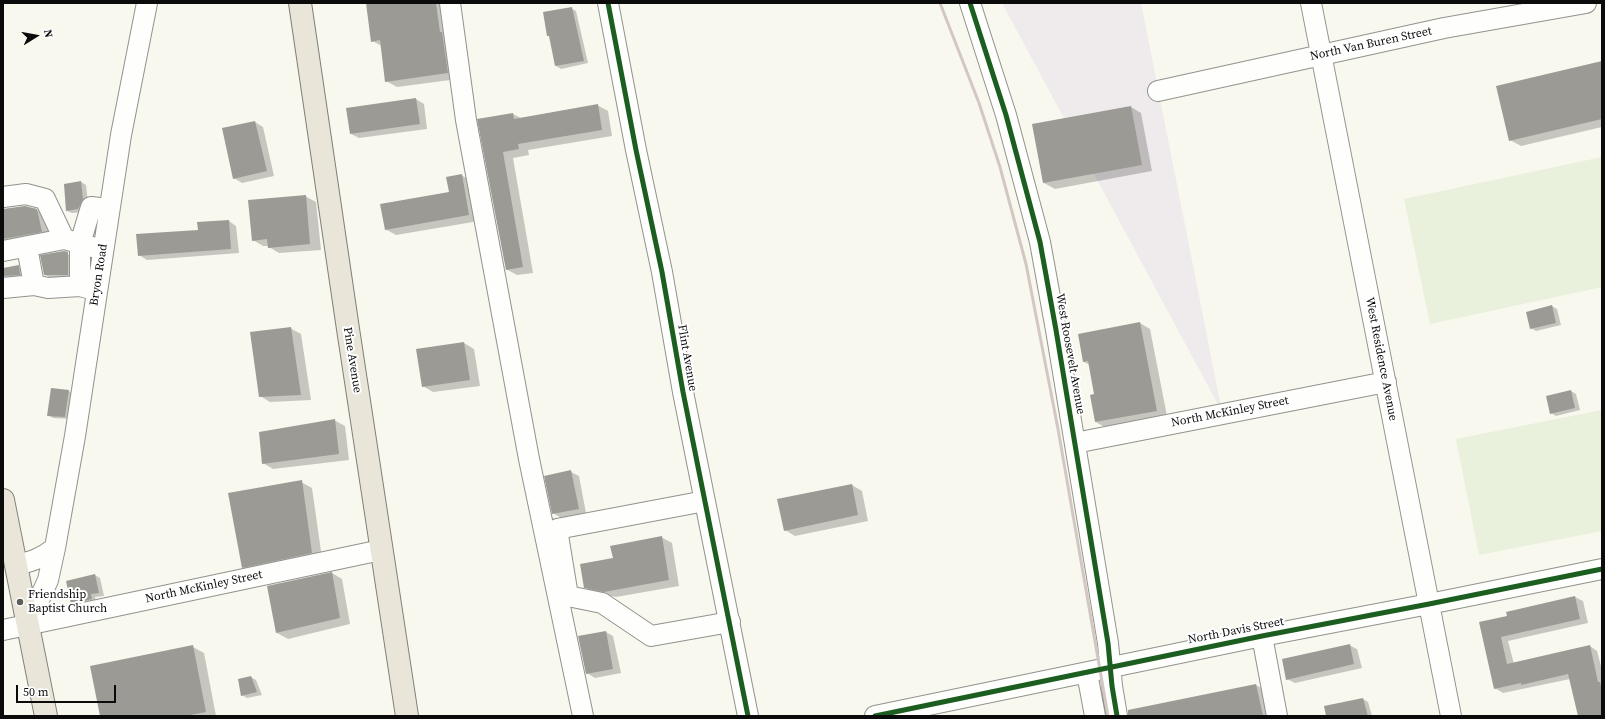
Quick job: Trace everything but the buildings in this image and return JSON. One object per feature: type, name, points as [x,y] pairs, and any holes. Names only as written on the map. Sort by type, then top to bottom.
[{"type":"main road","name":"Pine Avenue","points":[[300,3],[407,716]]},
{"type":"main road","points":[[3,500],[46,716]]},
{"type":"street","name":"Bryon Road","points":[[28,624],[48,580],[55,548],[75,436],[88,288],[103,250],[121,135],[147,3]]},
{"type":"street","points":[[450,3],[466,120],[530,459],[583,716]]},
{"type":"street","name":"Flint Avenue","points":[[608,3],[636,150],[662,272],[683,392],[748,716]]},
{"type":"street","name":"West Roosevelt Avenue","points":[[970,3],[1006,114],[1040,242],[1108,643],[1112,686],[1118,716]]},
{"type":"street","name":"West Residence Avenue","points":[[1311,3],[1451,716]]},
{"type":"street","name":"North Van Buren Street","points":[[1158,91],[1444,28],[1586,3]]},
{"type":"street","points":[[3,197],[26,194],[45,199],[72,241],[88,288],[48,288],[34,285],[3,288]]},
{"type":"street","points":[[72,241],[91,207],[109,209]]},
{"type":"street","points":[[3,251],[72,241],[103,250]]},
{"type":"street","points":[[27,247],[34,285]]},
{"type":"street","name":"North McKinley Street","points":[[1075,443],[1386,382]]},
{"type":"street","points":[[706,501],[557,529],[568,596],[602,603],[651,636],[730,622]]},
{"type":"street","points":[[16,565],[29,563],[44,557],[55,548]]},
{"type":"street","name":"North McKinley Street","points":[[3,630],[381,550]]},
{"type":"street","name":"North Davis Street","points":[[874,716],[1262,636],[1602,570]]},
{"type":"street","points":[[1262,636],[1277,716]]},
{"type":"street","points":[[1087,673],[1095,716]]},
{"type":"shaded area","points":[[1002,3],[1141,3],[1222,412]]},
{"type":"green space","points":[[1602,157],[1602,287],[1430,324],[1404,199]]},
{"type":"green space","points":[[1602,410],[1602,531],[1479,555],[1456,439]]},
{"type":"railway","points":[[940,3],[979,103],[1000,167],[1026,264],[1058,429],[1108,716]]},
{"type":"cycle path","points":[[608,3],[636,150],[662,272],[683,392],[748,716]]},
{"type":"cycle path","points":[[970,3],[1006,115],[1040,242],[1108,643],[1112,686],[1117,716]]},
{"type":"cycle path","points":[[875,716],[1262,636],[1602,569]]},
{"type":"place","name":"Friendship Baptist Church","points":[[20,602]]}]
